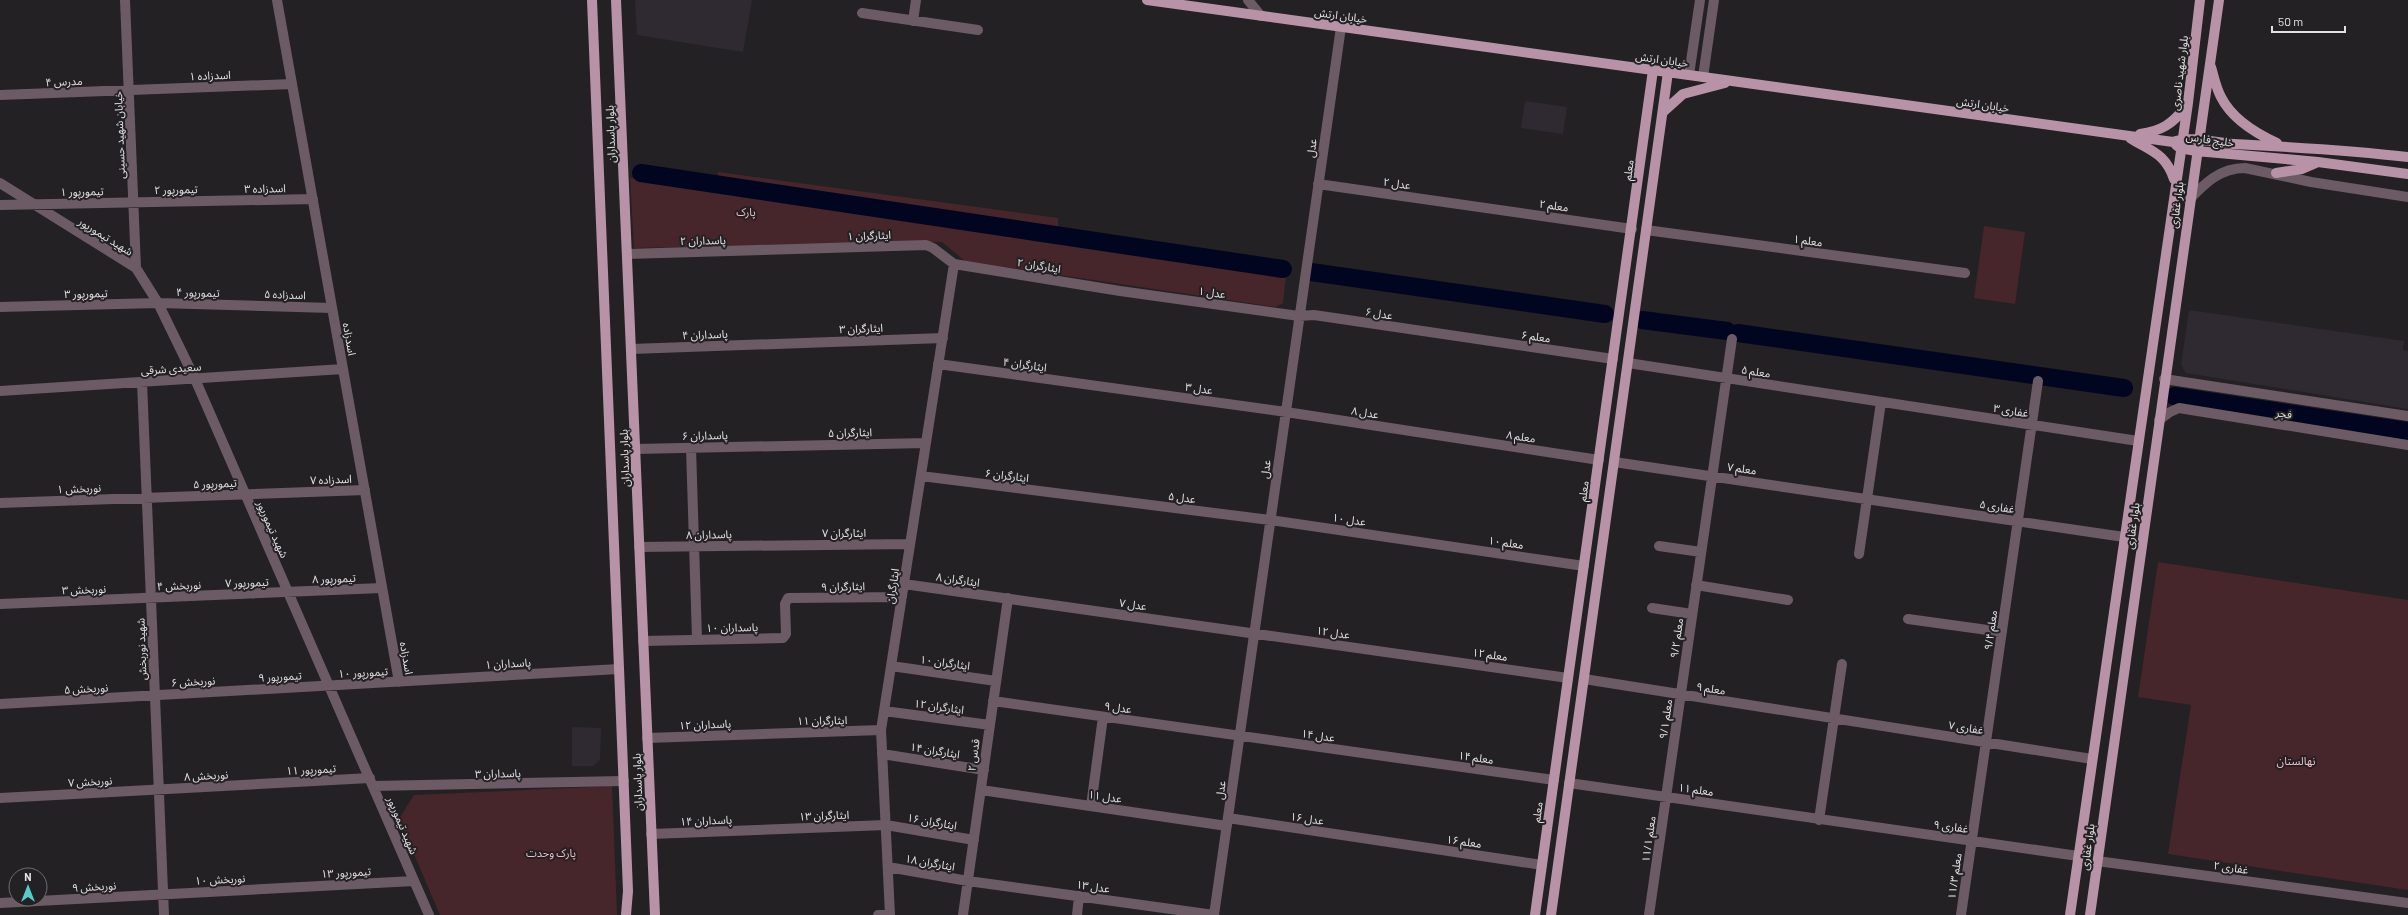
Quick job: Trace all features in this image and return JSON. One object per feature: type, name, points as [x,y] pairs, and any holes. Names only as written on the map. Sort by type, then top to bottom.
[{"type":"main road","name":"بلوار پاسداران","points":[[592,0],[624,781],[628,891],[626,915]]},
{"type":"main road","name":"بلوار پاسداران","points":[[616,0],[655,915]]},
{"type":"main road","name":"خیابان ارتش","points":[[1147,0],[2178,143]]},
{"type":"main road","name":"بلوار شهید ناصری","points":[[2178,143],[2188,103],[2200,0]]},
{"type":"main road","points":[[2197,146],[2219,0]]},
{"type":"main road","points":[[2210,64],[2221,97],[2240,121],[2256,134],[2281,145]]},
{"type":"main road","name":"معلم","points":[[1535,915],[1614,359],[1653,70]]},
{"type":"main road","points":[[1551,915],[1668,72]]},
{"type":"main road","points":[[1663,112],[1683,94],[1698,88],[1736,82]]},
{"type":"main road","points":[[2126,136],[2156,132],[2170,125],[2188,103]]},
{"type":"main road","points":[[2126,136],[2161,155],[2169,165],[2175,181]]},
{"type":"main road","name":"خلیج فارس","points":[[2178,143],[2408,174]]},
{"type":"main road","name":"بلوار غفاری","points":[[2070,915],[2175,181],[2178,143]]},
{"type":"main road","name":"خلیج فارس","points":[[2197,146],[2281,145],[2339,148],[2408,157]]},
{"type":"main road","name":"بلوار غفاری","points":[[2090,915],[2197,146]]},
{"type":"main road","points":[[2276,174],[2302,169],[2318,162]]},
{"type":"street","name":"خیابان شهید حسینی","points":[[125,0],[136,268]]},
{"type":"street","name":"اسدزاده","points":[[277,0],[399,682]]},
{"type":"street","points":[[913,22],[916,0]]},
{"type":"street","points":[[1172,3],[1183,0]]},
{"type":"street","points":[[1248,0],[1261,16]]},
{"type":"street","points":[[1689,75],[1700,0]]},
{"type":"street","points":[[1703,77],[1714,0]]},
{"type":"street","points":[[862,13],[913,22],[978,30]]},
{"type":"street","name":"عدل","points":[[1214,915],[1341,27]]},
{"type":"street","name":"اسدزاده ۱","points":[[129,91],[292,84]]},
{"type":"street","name":"مدرس ۴","points":[[0,95],[129,91]]},
{"type":"street","points":[[2189,200],[2214,177],[2234,168],[2408,197]]},
{"type":"street","name":"شهید تیمورپور","points":[[0,183],[136,268],[158,303],[195,378],[429,915]]},
{"type":"street","name":"عدل ۲","points":[[1318,184],[1473,205]]},
{"type":"street","name":"اسدزاده ۳","points":[[219,201],[313,199]]},
{"type":"street","name":"تیمورپور ۲","points":[[133,202],[219,201]]},
{"type":"street","name":"تیمورپور ۱","points":[[0,205],[32,203],[133,202]]},
{"type":"street","name":"معلم ۲","points":[[1473,205],[1632,229]]},
{"type":"street","name":"معلم ۱","points":[[1646,230],[1966,273]]},
{"type":"street","name":"ایثارگران ۱","points":[[780,250],[926,245],[933,248],[954,264]]},
{"type":"street","name":"پاسداران ۲","points":[[627,254],[780,250]]},
{"type":"street","name":"ایثارگران ۲","points":[[954,264],[1120,291]]},
{"type":"street","name":"ایثارگران","points":[[890,915],[881,730],[954,264]]},
{"type":"street","name":"عدل ۱","points":[[1120,291],[1299,316]]},
{"type":"street","name":"تیمورپور ۴","points":[[158,303],[237,304]]},
{"type":"street","name":"تیمورپور ۳","points":[[0,307],[158,303]]},
{"type":"street","name":"اسدزاده ۵","points":[[237,304],[332,308]]},
{"type":"street","name":"عدل ۶","points":[[1299,316],[1314,315],[1454,337]]},
{"type":"street","name":"معلم ۶","points":[[1454,337],[1614,359]]},
{"type":"street","name":"ایثارگران ۳","points":[[780,342],[942,338]]},
{"type":"street","name":"معلم ۹/۲","points":[[1680,695],[1732,339]]},
{"type":"street","name":"پاسداران ۴","points":[[631,349],[780,342]]},
{"type":"street","name":"معلم ۵","points":[[1628,363],[1881,402]]},
{"type":"street","name":"ایثارگران ۴","points":[[938,364],[1109,388]]},
{"type":"street","name":"سعیدی شرقی","points":[[0,391],[343,369]]},
{"type":"street","name":"فجر","points":[[2164,379],[2408,416]]},
{"type":"street","name":"معلم ۹/۴","points":[[1978,792],[2038,381]]},
{"type":"street","name":"شهید نوربخش","points":[[142,382],[164,915]]},
{"type":"street","name":"عدل ۳","points":[[1109,388],[1286,412]]},
{"type":"street","points":[[1859,554],[1881,402]]},
{"type":"street","name":"غفاری ۳","points":[[1881,402],[2138,441]]},
{"type":"street","name":"فجر","points":[[2159,420],[2170,412],[2179,408],[2408,445]]},
{"type":"street","name":"عدل ۸","points":[[1286,412],[1440,436]]},
{"type":"street","name":"معلم ۸","points":[[1440,436],[1599,460]]},
{"type":"street","name":"ایثارگران ۵","points":[[775,445],[926,443]]},
{"type":"street","name":"پاسداران ۶","points":[[635,449],[775,445]]},
{"type":"street","points":[[691,448],[697,639]]},
{"type":"street","name":"معلم ۷","points":[[1614,462],[1867,498]]},
{"type":"street","name":"ایثارگران ۶","points":[[921,476],[1090,497]]},
{"type":"street","name":"اسدزاده ۷","points":[[245,494],[365,490]]},
{"type":"street","name":"تیمورپور ۵","points":[[147,498],[245,494]]},
{"type":"street","name":"عدل ۵","points":[[1090,497],[1270,520]]},
{"type":"street","name":"نوربخش ۱","points":[[0,503],[147,498]]},
{"type":"street","name":"غفاری ۵","points":[[1867,498],[2124,537]]},
{"type":"street","name":"عدل ۱۰","points":[[1270,520],[1425,542]]},
{"type":"street","name":"معلم ۱۰","points":[[1425,542],[1584,566]]},
{"type":"street","name":"پاسداران ۸","points":[[639,547],[778,544]]},
{"type":"street","name":"ایثارگران ۷","points":[[778,544],[910,544]]},
{"type":"street","points":[[1659,546],[1701,552]]},
{"type":"street","name":"ایثارگران ۸","points":[[904,584],[1008,598]]},
{"type":"street","points":[[1696,585],[1788,600]]},
{"type":"street","name":"تیمورپور ۸","points":[[288,592],[382,588]]},
{"type":"street","name":"تیمورپور ۷","points":[[208,595],[288,592]]},
{"type":"street","name":"نوربخش ۴","points":[[151,598],[208,595]]},
{"type":"street","name":"ایثارگران ۹","points":[[785,600],[788,598],[902,597]]},
{"type":"street","name":"نوربخش ۳","points":[[0,604],[151,598]]},
{"type":"street","name":"عدل ۷","points":[[1008,598],[1254,633]]},
{"type":"street","name":"قدس ۲","points":[[963,915],[1008,598]]},
{"type":"street","name":"پاسداران ۱۰","points":[[643,640],[785,637],[785,600]]},
{"type":"street","points":[[1652,608],[1692,614]]},
{"type":"street","points":[[1908,619],[2002,632]]},
{"type":"street","name":"عدل ۱۲","points":[[1254,633],[1409,655]]},
{"type":"street","name":"معلم ۱۲","points":[[1409,655],[1568,678]]},
{"type":"street","points":[[1820,820],[1842,664]]},
{"type":"street","name":"ایثارگران ۱۰","points":[[891,666],[996,681]]},
{"type":"street","name":"پاسداران ۱","points":[[399,682],[619,669]]},
{"type":"street","name":"معلم ۹","points":[[1584,679],[1835,719]]},
{"type":"street","name":"تیمورپور ۱۰","points":[[329,686],[399,682]]},
{"type":"street","name":"تیمورپور ۹","points":[[232,691],[329,686]]},
{"type":"street","name":"نوربخش ۶","points":[[155,696],[232,691]]},
{"type":"street","name":"معلم ۹/۱","points":[[1666,797],[1680,695]]},
{"type":"street","name":"نوربخش ۵","points":[[0,704],[155,696]]},
{"type":"street","name":"عدل ۹","points":[[993,701],[1240,736]]},
{"type":"street","name":"ایثارگران ۱۲","points":[[884,711],[990,726]]},
{"type":"street","points":[[1091,806],[1103,717]]},
{"type":"street","name":"غفاری ۷","points":[[1835,719],[2092,759]]},
{"type":"street","name":"ایثارگران ۱۱","points":[[763,733],[881,730]]},
{"type":"street","name":"پاسداران ۱۲","points":[[647,738],[763,733]]},
{"type":"street","name":"عدل ۱۴","points":[[1240,736],[1394,758]]},
{"type":"street","name":"ایثارگران ۱۴","points":[[882,754],[984,770]]},
{"type":"street","name":"معلم ۱۴","points":[[1394,758],[1554,780]]},
{"type":"street","name":"پاسداران ۳","points":[[372,782],[624,781]]},
{"type":"street","name":"تیمورپور ۱۱","points":[[254,784],[372,782]]},
{"type":"street","name":"معلم ۱۱","points":[[1569,783],[1820,820]]},
{"type":"street","name":"نوربخش ۸","points":[[159,789],[254,784]]},
{"type":"street","name":"نوربخش ۷","points":[[0,798],[159,789]]},
{"type":"street","name":"عدل ۱۱","points":[[981,790],[1091,806],[1227,822]]},
{"type":"street","name":"معلم ۱۱/۳","points":[[1961,915],[1978,792]]},
{"type":"street","name":"معلم ۱۱/۱","points":[[1649,915],[1666,797]]},
{"type":"street","name":"غفاری ۹","points":[[1820,820],[2078,856]]},
{"type":"street","name":"عدل ۱۶","points":[[1227,822],[1382,841]]},
{"type":"street","name":"ایثارگران ۱۳","points":[[762,830],[886,825]]},
{"type":"street","name":"ایثارگران ۱۶","points":[[886,825],[974,840]]},
{"type":"street","name":"پاسداران ۱۴","points":[[651,834],[762,830]]},
{"type":"street","name":"معلم ۱۶‌","points":[[1382,841],[1542,865]]},
{"type":"street","name":"غفاری ۲","points":[[2097,861],[2408,903]]},
{"type":"street","name":"ایثارگران ۱۸","points":[[888,867],[968,881]]},
{"type":"street","name":"تیمورپور ۱۳","points":[[278,888],[414,881]]},
{"type":"street","name":"عدل ۱۳","points":[[968,881],[1214,915]]},
{"type":"street","name":"نوربخش ۱۰","points":[[163,894],[278,888]]},
{"type":"street","name":"نوربخش ۹","points":[[0,903],[163,894]]},
{"type":"street","points":[[1077,915],[1079,896]]},
{"type":"street","points":[[878,915],[890,915]]},
{"type":"shaded area","points":[[635,0],[752,0],[743,52],[637,35]]},
{"type":"shaded area","points":[[1525,101],[1567,107],[1563,134],[1521,128]]},
{"type":"shaded area","points":[[2189,310],[2404,341],[2403,350],[2408,351],[2408,409],[2186,373],[2181,365]]},
{"type":"shaded area","points":[[572,727],[601,728],[600,760],[593,766],[572,766]]},
{"type":"green space","name":"پارک","points":[[718,172],[1058,218],[1058,229],[1287,267],[1283,303],[1276,307],[965,261],[942,242],[634,248],[630,178],[716,191]]},
{"type":"green space","points":[[1984,226],[2025,232],[2015,304],[1974,298]]},
{"type":"green space","name":"نهالستان","points":[[2158,562],[2408,600],[2408,890],[2168,854],[2191,705],[2138,697]]},
{"type":"green space","name":"پارک وحدت","points":[[612,786],[617,915],[440,915],[399,819],[414,795]]},
{"type":"waterway","points":[[641,173],[1283,269]]},
{"type":"waterway","points":[[1311,272],[1605,314]]},
{"type":"waterway","points":[[1642,320],[1727,331]]},
{"type":"waterway","points":[[1738,333],[2124,388]]},
{"type":"waterway","points":[[2174,396],[2408,431]]}]
